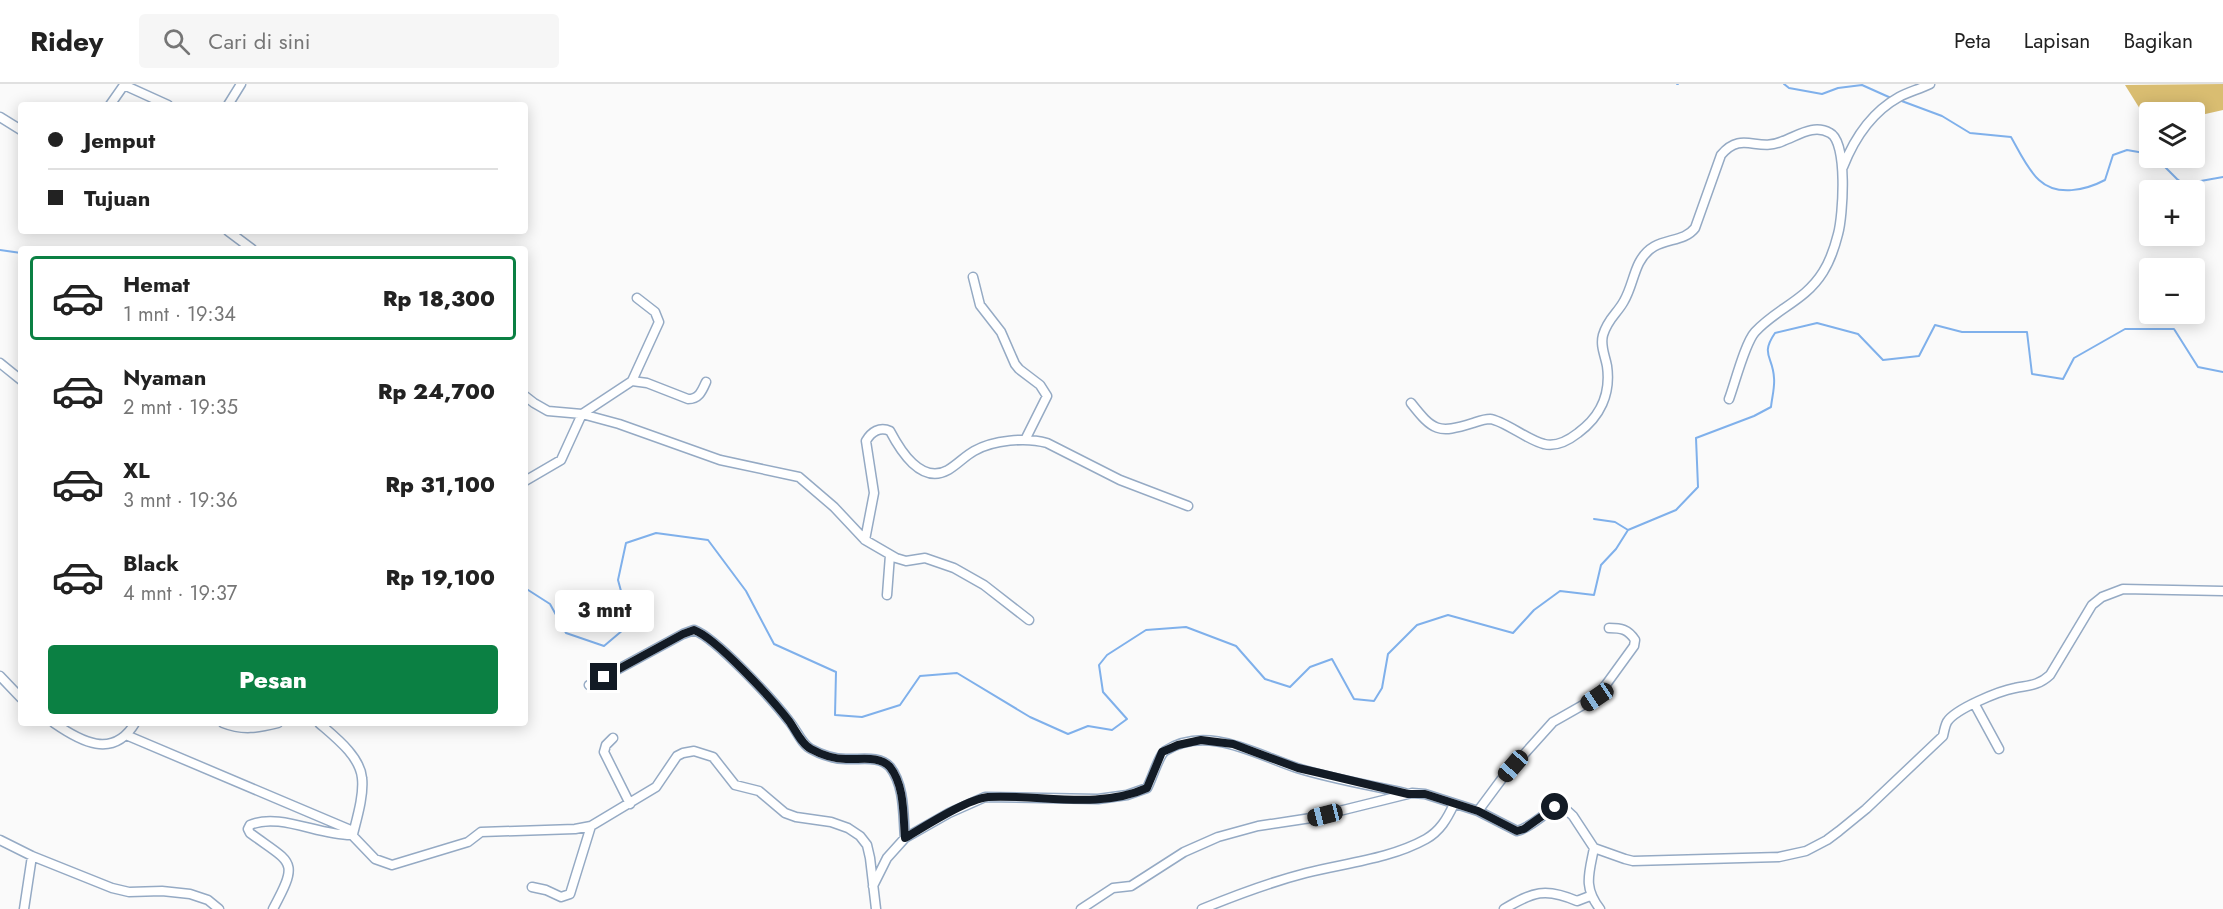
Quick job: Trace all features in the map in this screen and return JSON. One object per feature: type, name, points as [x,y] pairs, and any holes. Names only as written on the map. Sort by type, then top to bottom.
[{"type":"street","points":[[230,102],[241,84]]},
{"type":"street","points":[[1842,170],[1855,139],[1872,119],[1902,95],[1930,84]]},
{"type":"street","points":[[112,102],[125,85],[162,102]]},
{"type":"street","points":[[0,117],[18,128]]},
{"type":"street","points":[[1411,403],[1423,419],[1437,428],[1457,428],[1492,419],[1544,444],[1564,442],[1592,422],[1602,406],[1607,366],[1602,352],[1602,337],[1612,315],[1626,299],[1639,263],[1650,248],[1692,232],[1702,211],[1721,155],[1728,146],[1740,142],[1771,145],[1811,129],[1830,132],[1838,140],[1842,170],[1841,219],[1829,261],[1824,271],[1803,296],[1776,314],[1752,337],[1729,399]]},
{"type":"street","points":[[232,234],[248,246]]},
{"type":"street","points":[[973,277],[980,305],[1001,332],[1015,364],[1040,385],[1047,396],[1025,440]]},
{"type":"street","points":[[528,479],[561,460],[582,414],[632,381],[658,322],[655,312],[637,298]]},
{"type":"street","points":[[0,363],[18,378]]},
{"type":"street","points":[[632,381],[647,383],[688,399],[694,399],[700,394],[706,382]]},
{"type":"street","points":[[528,398],[549,411],[582,414],[619,424],[720,460],[799,477],[834,507],[864,540],[906,561],[925,558],[954,568],[984,585],[1029,620]]},
{"type":"street","points":[[864,540],[874,493],[866,444],[873,432],[883,429],[888,430],[901,451],[921,469],[933,472],[947,470],[978,448],[998,443],[1025,440],[1047,443],[1120,480],[1188,506]]},
{"type":"street","points":[[886,595],[890,555]]},
{"type":"street","points":[[873,886],[886,858],[905,838],[949,813],[985,797],[1098,799],[1138,792],[1147,788],[1162,752],[1178,745],[1201,740],[1233,744],[1298,768],[1408,794],[1425,794],[1478,811],[1517,831],[1524,829],[1561,805],[1573,816],[1594,849],[1633,861],[1779,857],[1806,850],[1827,840],[1852,821],[1943,736],[1948,720],[1974,703],[2014,688],[2035,686],[2044,681],[2050,675],[2092,605],[2102,597],[2113,592],[2140,589],[2223,591]]},
{"type":"street","points":[[1478,811],[1501,780],[1553,722],[1597,697],[1608,683],[1634,646],[1635,640],[1630,633],[1621,628],[1609,628]]},
{"type":"street","points":[[590,685],[683,634],[694,630],[699,632],[722,648],[780,711],[808,748],[825,755],[845,759],[877,759],[889,766],[901,795],[905,838]]},
{"type":"street","points":[[0,676],[18,695]]},
{"type":"street","points":[[1974,703],[1999,749]]},
{"type":"street","points":[[58,726],[76,739],[96,744],[113,742],[126,735],[133,726]]},
{"type":"street","points":[[232,726],[252,729],[265,726]]},
{"type":"street","points":[[322,726],[342,744],[360,771],[362,780],[353,833]]},
{"type":"street","points":[[126,735],[353,833],[375,859],[392,865],[468,842],[481,832],[575,829],[591,826],[656,787],[677,756],[691,751],[705,754],[718,761],[735,785],[759,791],[785,813],[839,825],[860,836],[868,849],[876,909]]},
{"type":"street","points":[[613,738],[605,747],[604,752],[630,804]]},
{"type":"street","points":[[1081,909],[1113,888],[1131,886],[1184,852],[1218,837],[1258,826],[1311,818],[1408,794]]},
{"type":"street","points":[[1202,909],[1305,873],[1398,851],[1423,841],[1446,821],[1454,804]]},
{"type":"street","points":[[273,909],[288,880],[289,869],[282,857],[250,833],[248,829],[250,825],[270,820],[334,835],[353,833]]},
{"type":"street","points":[[532,887],[561,897],[570,894],[591,826]]},
{"type":"street","points":[[0,840],[32,856],[112,888],[129,892],[162,891],[190,894],[208,900],[219,909]]},
{"type":"street","points":[[1594,849],[1588,883],[1590,896],[1600,909]]},
{"type":"street","points":[[24,909],[32,856]]},
{"type":"street","points":[[1504,909],[1538,892],[1559,893],[1577,901],[1590,896]]},
{"type":"shaded area","points":[[2223,84],[2223,110],[2205,114],[2205,102],[2139,102],[2139,107],[2125,85]]},
{"type":"waterway","points":[[1784,84],[1789,88],[1822,94],[1838,88],[1862,85],[1891,98]]},
{"type":"waterway","points":[[1899,100],[1942,116],[1970,133],[2011,137],[2035,176],[2054,189],[2072,190],[2089,187],[2105,180],[2113,155],[2127,150],[2139,152]]},
{"type":"waterway","points":[[2166,168],[2184,184],[2223,177]]},
{"type":"waterway","points":[[0,250],[18,253]]},
{"type":"waterway","points":[[1594,519],[1615,522],[1628,530],[1676,510],[1698,487],[1696,438],[1754,416],[1771,407],[1774,381],[1768,346],[1775,333],[1817,323],[1858,334],[1883,360],[1919,356],[1935,325],[1962,332],[2027,332],[2032,374],[2063,379],[2074,358],[2125,329],[2174,329],[2198,367],[2223,372]]},
{"type":"waterway","points":[[528,590],[550,604],[566,633],[604,646],[630,624],[618,580],[626,543],[656,533],[708,540],[746,591],[774,644],[836,672],[835,715],[862,717],[900,705],[920,676],[957,673],[1030,717],[1068,734],[1088,726],[1112,730],[1127,719],[1103,692],[1099,665],[1107,655],[1146,630],[1186,627],[1236,646],[1265,679],[1290,687],[1310,667],[1332,659],[1354,699],[1374,701],[1382,688],[1388,654],[1417,625],[1448,615],[1513,633],[1534,610],[1560,591],[1594,595],[1601,565],[1616,549],[1628,530]]},
{"type":"route","points":[[604,677],[683,634],[694,630],[699,632],[722,648],[788,719],[808,748],[825,755],[845,759],[877,759],[889,766],[901,795],[905,838],[949,813],[985,797],[1098,799],[1138,792],[1147,788],[1162,752],[1178,745],[1201,740],[1233,744],[1298,768],[1408,794],[1425,794],[1478,811],[1517,831],[1521,831],[1555,807]]}]
